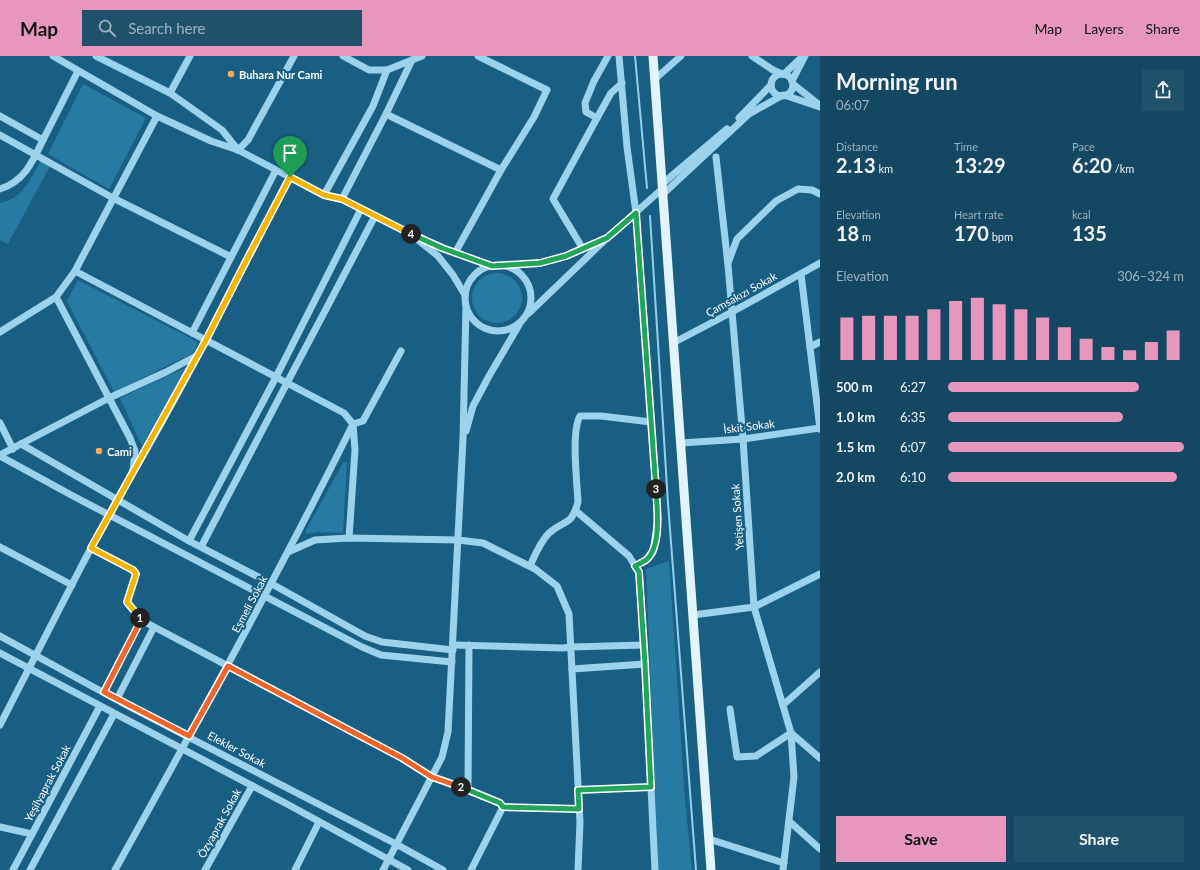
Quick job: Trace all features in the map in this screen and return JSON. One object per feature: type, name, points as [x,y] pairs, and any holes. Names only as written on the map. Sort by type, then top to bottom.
[{"type":"main road","points":[[653,56],[711,870]]},
{"type":"street","points":[[53,56],[157,116],[211,141],[238,150],[324,195],[342,199],[410,234],[455,253],[492,266]]},
{"type":"street","points":[[96,56],[170,93],[222,130],[238,150]]},
{"type":"street","points":[[170,93],[190,56]]},
{"type":"street","points":[[238,150],[248,140],[294,56]]},
{"type":"street","points":[[342,56],[369,70],[387,70],[422,56]]},
{"type":"street","points":[[455,253],[501,170],[534,117],[547,90],[478,56]]},
{"type":"street","points":[[596,118],[586,112],[585,103],[594,81],[608,56]]},
{"type":"street","points":[[619,56],[627,147],[636,213],[658,518],[653,552],[646,560],[635,566]]},
{"type":"street","points":[[654,79],[681,56]]},
{"type":"street","points":[[463,439],[473,406],[520,322],[527,314],[607,238],[731,126],[771,83],[775,76],[783,74],[804,56]]},
{"type":"street","points":[[662,189],[750,114],[789,93],[804,56]]},
{"type":"street","points":[[753,57],[773,70],[789,77],[792,83],[820,106]]},
{"type":"street","points":[[753,57],[766,71],[774,92],[782,96],[820,106]]},
{"type":"street","points":[[342,199],[412,60]]},
{"type":"street","points":[[324,195],[373,106],[387,70]]},
{"type":"street","points":[[0,189],[11,186],[24,173],[36,154],[78,71]]},
{"type":"street","points":[[583,249],[553,198],[596,118],[612,92],[622,83]]},
{"type":"street","points":[[386,114],[501,170]]},
{"type":"street","points":[[0,116],[43,140]]},
{"type":"street","points":[[0,332],[56,297],[75,271],[157,116]]},
{"type":"street","points":[[0,135],[114,198],[231,257]]},
{"type":"street","name":"Yetişen Sokak","points":[[716,157],[728,265],[743,439],[754,607],[791,733],[794,777],[783,866]]},
{"type":"street","points":[[192,333],[276,170]]},
{"type":"street","points":[[0,725],[91,548],[206,340],[290,177]]},
{"type":"street","points":[[728,265],[737,239],[776,201],[798,189],[812,190],[820,194]]},
{"type":"street","points":[[189,541],[276,377],[362,209]]},
{"type":"street","points":[[201,547],[375,216]]},
{"type":"street","points":[[410,234],[438,256],[465,295]]},
{"type":"street","points":[[383,870],[442,757],[448,732],[463,439],[465,295],[468,285],[474,276],[482,269],[492,266],[540,263],[566,256],[607,238]]},
{"type":"street","name":"Çamsakızı Sokak","points":[[673,343],[820,263]]},
{"type":"street","points":[[503,266],[513,269],[526,280],[530,288],[531,297],[527,314]]},
{"type":"street","points":[[75,271],[344,413],[353,424],[355,450],[349,538]]},
{"type":"street","points":[[801,274],[820,428]]},
{"type":"street","points":[[56,297],[130,438],[135,451],[134,471]]},
{"type":"street","points":[[466,306],[474,321],[478,325],[488,330],[499,331],[510,329],[520,322]]},
{"type":"street","points":[[810,347],[820,342]]},
{"type":"street","name":"Eşmeli Sokak","points":[[115,870],[272,584],[353,424],[362,422],[401,350]]},
{"type":"street","points":[[0,456],[109,398],[166,372],[198,354]]},
{"type":"street","points":[[530,566],[548,534],[570,520],[576,511],[578,502],[575,435],[577,421],[580,416],[601,416],[651,422]]},
{"type":"street","points":[[0,423],[13,449]]},
{"type":"street","name":"İskit Sokak","points":[[680,443],[743,439],[820,428]]},
{"type":"street","points":[[21,444],[189,541],[272,584],[365,636],[382,642],[453,647],[469,645],[563,648],[644,645]]},
{"type":"street","points":[[0,456],[109,515],[362,647],[381,655],[452,662]]},
{"type":"street","points":[[576,511],[629,556],[639,572],[655,870]]},
{"type":"street","points":[[288,552],[315,540],[349,538],[458,540],[483,543],[530,566],[558,586],[569,614],[579,809],[578,870]]},
{"type":"street","points":[[0,547],[72,585]]},
{"type":"street","points":[[91,548],[133,570],[136,574],[127,602],[139,615],[141,620],[402,758],[432,777],[500,803],[503,807],[579,809]]},
{"type":"street","points":[[693,615],[754,607],[820,574]]},
{"type":"street","points":[[104,692],[141,620]]},
{"type":"street","points":[[117,699],[154,627]]},
{"type":"street","name":"Elekler Sokak","points":[[0,636],[443,870]]},
{"type":"street","points":[[468,790],[469,645]]},
{"type":"street","points":[[0,653],[408,870]]},
{"type":"street","points":[[572,669],[645,664]]},
{"type":"street","points":[[783,705],[820,673]]},
{"type":"street","name":"Yeşilyaprak Sokak","points":[[13,870],[100,706]]},
{"type":"street","points":[[730,709],[737,757],[756,756],[791,733],[820,758]]},
{"type":"street","points":[[30,870],[114,714]]},
{"type":"street","name":"Özyaprak Sokak","points":[[205,870],[252,786]]},
{"type":"street","points":[[578,790],[651,787]]},
{"type":"street","points":[[471,870],[503,807]]},
{"type":"street","points":[[789,821],[820,849]]},
{"type":"street","points":[[294,870],[319,822]]},
{"type":"street","points":[[0,827],[32,834]]},
{"type":"street","points":[[709,839],[783,866]]},
{"type":"shaded area","points":[[83,84],[146,118],[109,189],[48,154]]},
{"type":"shaded area","points":[[41,160],[51,164],[8,244],[0,240],[0,203],[15,197],[25,187]]},
{"type":"shaded area","points":[[497,273],[506,275],[515,280],[520,289],[522,298],[520,307],[515,316],[506,321],[497,323],[488,321],[479,316],[474,307],[472,298],[474,289],[479,280],[488,275]]},
{"type":"shaded area","points":[[78,280],[198,342],[193,353],[114,392],[67,301]]},
{"type":"shaded area","points":[[187,367],[142,446],[120,398]]},
{"type":"shaded area","points":[[347,462],[343,533],[318,532],[306,534],[306,530],[343,463]]},
{"type":"shaded area","points":[[669,561],[685,800],[692,870],[658,870],[646,569]]},
{"type":"waterway","points":[[635,56],[647,188]]},
{"type":"waterway","points":[[650,216],[668,503],[696,870]]},
{"type":"place","name":"Buhara Nur Cami","points":[[231,74]]},
{"type":"place","name":"Cami","points":[[99,451]]},
{"type":"route","points":[[290,177],[324,195],[342,199],[410,234],[442,248],[492,266],[540,263],[566,256],[607,238],[636,213],[658,518],[653,552],[646,560],[635,566],[639,572],[651,787],[578,790],[579,809],[503,807],[500,803],[432,777],[402,758],[228,666],[189,736],[130,707],[104,692],[141,620],[139,615],[127,602],[136,574],[133,570],[91,548],[151,442],[206,340],[290,177]]}]
